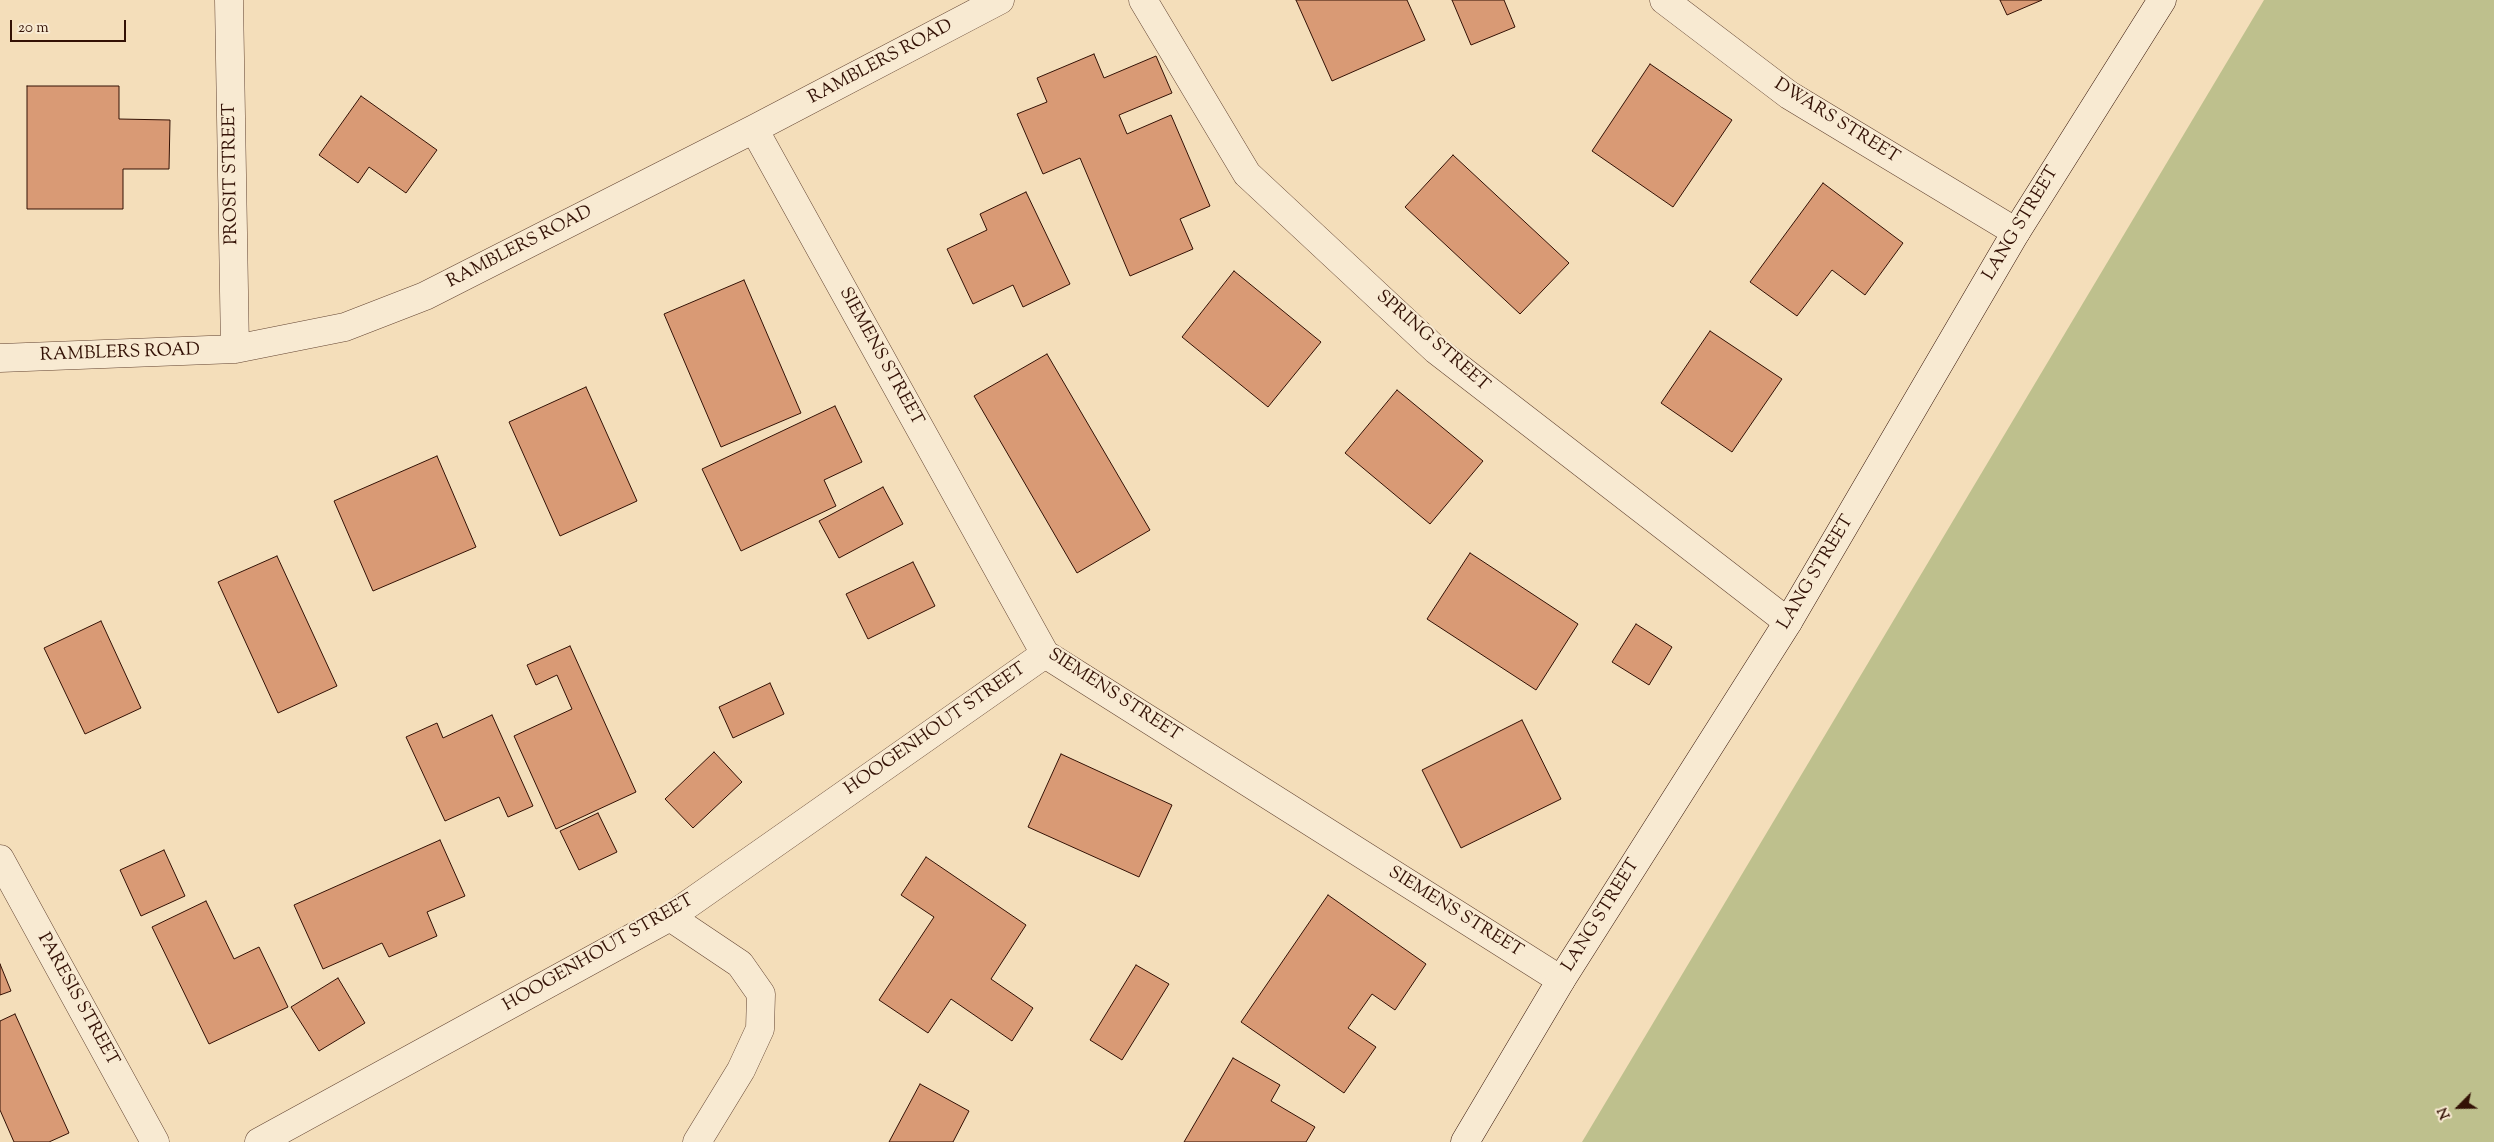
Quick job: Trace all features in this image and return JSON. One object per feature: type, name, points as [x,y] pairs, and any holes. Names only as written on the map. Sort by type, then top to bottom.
[{"type":"street","name":"PROSIT STREET","points":[[230,0],[235,349]]},
{"type":"street","name":"RAMBLERS ROAD","points":[[0,358],[235,349],[345,327],[425,296],[754,129],[1000,0]]},
{"type":"street","name":"SPRING STREET","points":[[1143,0],[1247,174],[1436,350],[1788,622]]},
{"type":"street","name":"DWARS STREET","points":[[1664,0],[1789,95],[2016,232]]},
{"type":"street","name":"LANG STREET","points":[[1465,1142],[1561,980],[1788,622],[2016,232],[2162,0]]},
{"type":"street","name":"SIEMENS STREET","points":[[754,129],[1045,654],[1561,980]]},
{"type":"street","name":"HOOGENHOUT STREET","points":[[259,1142],[670,917],[1045,654]]},
{"type":"street","name":"PARESIS STREET","points":[[0,859],[155,1142]]},
{"type":"street","points":[[670,917],[740,964],[761,994],[760,1029],[741,1070],[697,1142]]},
{"type":"green space","points":[[2264,0],[2494,0],[2494,1142],[1582,1142]]},
{"type":"building","points":[[1296,0],[1407,0],[1425,40],[1332,81]]},
{"type":"building","points":[[1452,0],[1504,0],[1515,27],[1471,45]]},
{"type":"building","points":[[2000,0],[2042,0],[2007,15]]},
{"type":"building","points":[[1094,54],[1104,78],[1156,56],[1172,93],[1119,115],[1127,134],[1171,115],[1210,206],[1180,219],[1193,249],[1130,276],[1080,158],[1043,174],[1017,114],[1047,102],[1037,78]]},
{"type":"building","points":[[1650,64],[1732,120],[1673,207],[1592,151]]},
{"type":"building","points":[[27,86],[119,86],[119,119],[170,120],[169,169],[123,169],[123,209],[27,209]]},
{"type":"building","points":[[361,96],[437,150],[406,193],[369,167],[358,183],[319,155]]},
{"type":"building","points":[[1453,155],[1569,263],[1520,314],[1405,207]]},
{"type":"building","points":[[1823,183],[1903,243],[1865,295],[1832,270],[1797,316],[1750,282]]},
{"type":"building","points":[[1026,192],[1070,284],[1023,307],[1013,285],[973,304],[947,249],[987,230],[980,214]]},
{"type":"building","points":[[1234,271],[1321,342],[1268,407],[1182,337]]},
{"type":"building","points":[[744,280],[801,413],[721,447],[664,314]]},
{"type":"building","points":[[1710,331],[1782,379],[1732,452],[1661,403]]},
{"type":"building","points":[[1047,354],[1150,530],[1077,573],[974,396]]},
{"type":"building","points":[[586,387],[637,501],[560,536],[509,422]]},
{"type":"building","points":[[1397,390],[1483,461],[1430,524],[1345,453]]},
{"type":"building","points":[[835,406],[862,462],[824,480],[836,506],[741,551],[702,469]]},
{"type":"building","points":[[437,456],[476,547],[373,591],[334,501]]},
{"type":"building","points":[[883,487],[903,524],[839,558],[819,521]]},
{"type":"building","points":[[1470,553],[1578,624],[1536,690],[1427,619]]},
{"type":"building","points":[[277,556],[337,686],[278,713],[218,582]]},
{"type":"building","points":[[913,562],[935,606],[868,639],[846,594]]},
{"type":"building","points":[[101,621],[141,708],[85,734],[44,648]]},
{"type":"building","points":[[1636,624],[1672,647],[1649,685],[1612,662]]},
{"type":"building","points":[[570,646],[636,792],[556,829],[514,736],[572,709],[557,675],[536,685],[527,665]]},
{"type":"building","points":[[770,683],[784,714],[733,738],[719,707]]},
{"type":"building","points":[[492,715],[533,806],[508,817],[499,797],[445,821],[406,737],[437,723],[443,738]]},
{"type":"building","points":[[1522,720],[1561,799],[1461,848],[1422,770]]},
{"type":"building","points":[[714,752],[742,782],[693,828],[665,799]]},
{"type":"building","points":[[1061,754],[1172,805],[1139,877],[1028,827]]},
{"type":"building","points":[[598,813],[617,852],[579,870],[560,831]]},
{"type":"building","points":[[440,840],[465,896],[427,912],[437,936],[389,957],[382,943],[323,969],[294,905]]},
{"type":"building","points":[[164,850],[185,896],[141,916],[120,870]]},
{"type":"building","points":[[926,857],[1026,925],[991,979],[1033,1008],[1012,1041],[951,999],[928,1033],[879,1000],[934,917],[901,895]]},
{"type":"building","points":[[1328,895],[1426,964],[1395,1010],[1372,994],[1348,1028],[1376,1047],[1344,1093],[1241,1022]]},
{"type":"building","points":[[206,901],[234,959],[259,947],[288,1007],[209,1044],[152,927]]},
{"type":"building","points":[[0,964],[11,991],[0,995]]},
{"type":"building","points":[[1136,965],[1169,984],[1122,1060],[1090,1040]]},
{"type":"building","points":[[338,978],[365,1023],[319,1051],[291,1007]]},
{"type":"building","points":[[15,1014],[69,1133],[49,1142],[14,1142],[0,1110],[0,1021]]},
{"type":"building","points":[[1233,1058],[1280,1085],[1271,1101],[1315,1127],[1306,1142],[1184,1142]]},
{"type":"building","points":[[920,1084],[969,1111],[953,1142],[889,1142]]}]
